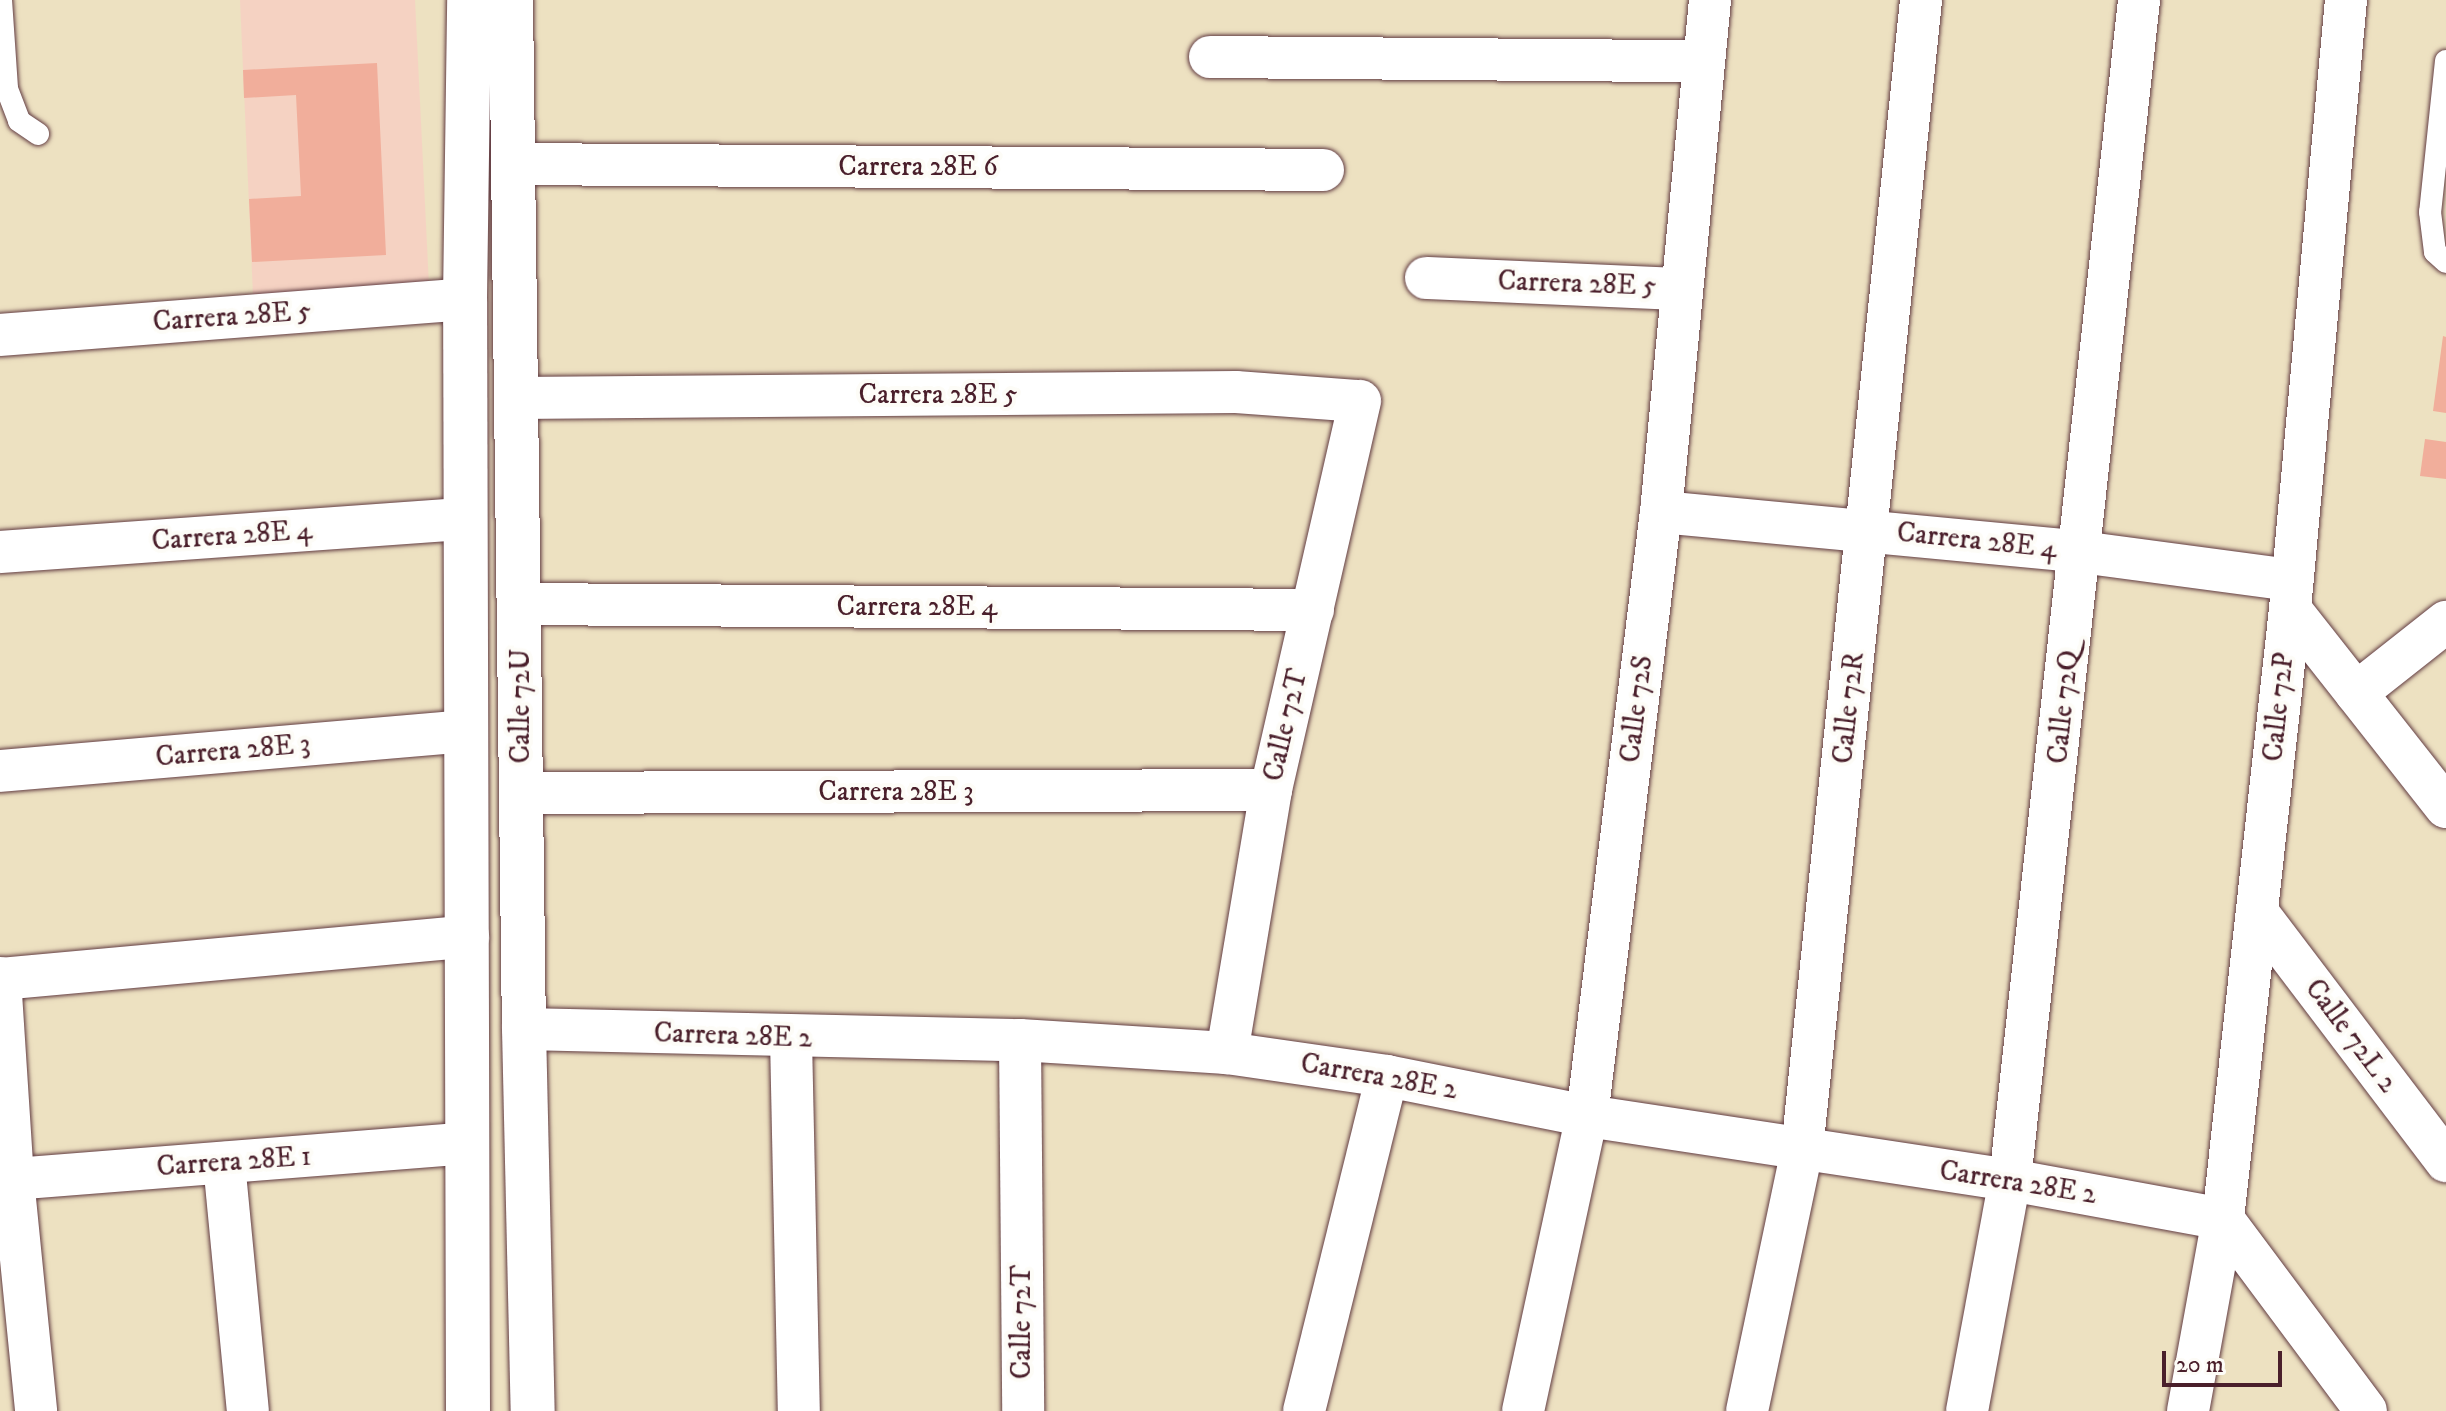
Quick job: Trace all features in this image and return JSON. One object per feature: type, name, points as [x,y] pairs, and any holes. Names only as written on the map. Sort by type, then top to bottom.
[{"type":"street","name":"Calle 72U","points":[[468,1411],[465,299],[469,0]]},
{"type":"street","name":"Calle 72U","points":[[511,0],[524,1029],[533,1411]]},
{"type":"street","name":"Calle 72S","points":[[1523,1411],[1587,1116],[1661,512],[1710,0]]},
{"type":"street","name":"Calle 72R","points":[[1747,1411],[1802,1150],[1921,0]]},
{"type":"street","name":"Calle 72Q","points":[[1967,1411],[2010,1180],[2139,0]]},
{"type":"street","name":"Calle 72P","points":[[2188,1411],[2223,1219],[2291,594],[2346,0]]},
{"type":"street","points":[[1210,57],[1703,61]]},
{"type":"street","name":"Carrera 28E 6","points":[[513,164],[1323,170]]},
{"type":"street","name":"Carrera 28E 5","points":[[1426,278],[1680,289]]},
{"type":"street","name":"Carrera 28E 5","points":[[0,335],[465,299]]},
{"type":"street","name":"Carrera 28E 5","points":[[516,398],[1236,392],[1360,401]]},
{"type":"street","name":"Calle 72T","points":[[1227,1053],[1271,790],[1360,401]]},
{"type":"street","name":"Carrera 28E 4","points":[[1661,512],[2081,552],[2291,594]]},
{"type":"street","name":"Carrera 28E 4","points":[[0,552],[465,519]]},
{"type":"street","points":[[2291,594],[2356,693],[2446,807]]},
{"type":"street","name":"Carrera 28E 4","points":[[520,604],[1313,610]]},
{"type":"street","points":[[2356,693],[2446,622]]},
{"type":"street","name":"Carrera 28E 3","points":[[0,771],[466,731]]},
{"type":"street","name":"Carrera 28E 3","points":[[521,793],[1271,790]]},
{"type":"street","name":"Calle 72L 2","points":[[2257,912],[2446,1161]]},
{"type":"street","points":[[36,1411],[6,1180],[0,978],[468,936]]},
{"type":"street","name":"Carrera 28E 2","points":[[524,1029],[791,1038],[1020,1040],[1227,1053],[1387,1076],[1587,1116],[2010,1180],[2223,1219]]},
{"type":"street","points":[[791,1038],[799,1411]]},
{"type":"street","name":"Calle 72T","points":[[1020,1040],[1023,1411]]},
{"type":"street","points":[[1304,1411],[1387,1076]]},
{"type":"street","name":"Carrera 28E 1","points":[[6,1180],[467,1143]]},
{"type":"street","points":[[224,1163],[248,1411]]},
{"type":"street","points":[[2223,1219],[2366,1411]]},
{"type":"lane","points":[[1,0],[7,89],[19,121],[38,134]]},
{"type":"lane","points":[[2446,61],[2435,252],[2446,262]]},
{"type":"shaded area","points":[[240,0],[415,0],[429,286],[253,295]]},
{"type":"building","points":[[377,63],[386,255],[252,262],[249,199],[301,196],[296,95],[244,98],[243,70]]},
{"type":"building","points":[[2443,336],[2446,337],[2446,413],[2433,411]]},
{"type":"building","points":[[2425,439],[2446,442],[2446,479],[2420,476]]}]
